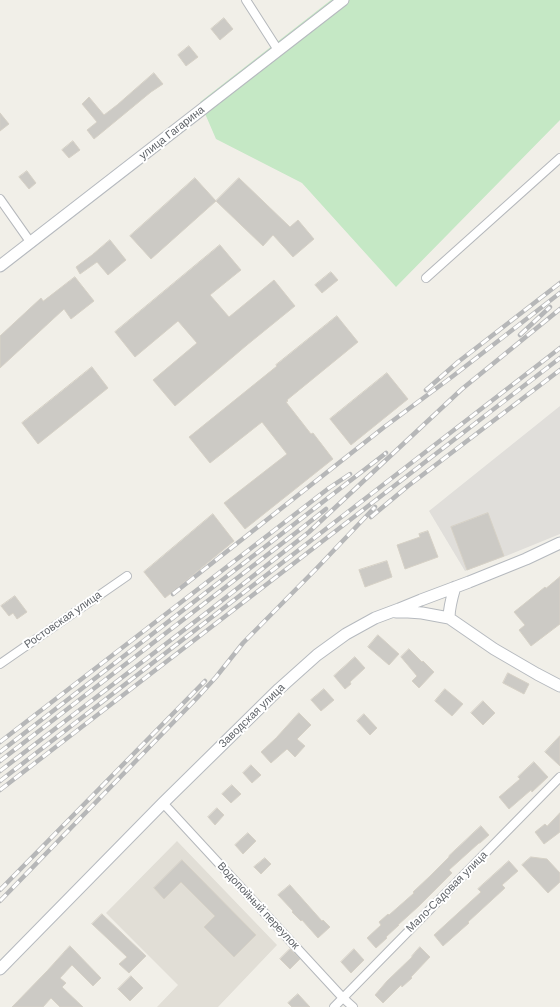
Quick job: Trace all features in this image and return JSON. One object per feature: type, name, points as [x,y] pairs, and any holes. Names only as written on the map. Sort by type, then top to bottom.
[{"type":"main road","name":"улица Гагарина","points":[[0,266],[343,0]]},
{"type":"main road","name":"Заводская улица","points":[[0,970],[163,803],[279,689],[317,655],[346,634],[375,618],[526,559],[560,543]]},
{"type":"main road","points":[[449,618],[451,601],[456,587]]},
{"type":"main road","points":[[392,612],[408,612],[449,618],[500,653],[560,686]]},
{"type":"street","points":[[246,0],[278,50]]},
{"type":"street","points":[[426,278],[560,158]]},
{"type":"street","points":[[0,199],[31,243]]},
{"type":"street","name":"Ростовская улица","points":[[0,664],[127,576]]},
{"type":"street","name":"Мало-Садовая улица","points":[[334,1007],[560,777]]},
{"type":"street","name":"Водопойный переулок","points":[[163,803],[343,998],[354,1007]]},
{"type":"shaded area","points":[[560,406],[560,534],[465,571],[429,511]]},
{"type":"shaded area","points":[[177,841],[277,945],[218,1007],[157,1007],[178,985],[106,913]]},
{"type":"green space","points":[[331,0],[560,0],[560,120],[396,287],[302,183],[216,139],[200,102]]},
{"type":"building","points":[[224,18],[233,29],[220,40],[211,29]]},
{"type":"building","points":[[189,46],[198,57],[186,66],[178,55]]},
{"type":"building","points":[[154,73],[163,84],[151,92],[94,139],[87,130],[97,122],[82,104],[89,97],[104,115]]},
{"type":"building","points":[[0,113],[9,124],[0,131]]},
{"type":"building","points":[[73,141],[80,150],[69,158],[62,150]]},
{"type":"building","points":[[27,171],[36,183],[29,189],[19,177]]},
{"type":"building","points":[[195,178],[216,201],[151,259],[130,236]]},
{"type":"building","points":[[239,178],[290,227],[298,220],[314,239],[293,257],[273,235],[263,246],[216,201]]},
{"type":"building","points":[[110,240],[126,260],[108,275],[97,262],[80,274],[76,267]]},
{"type":"building","points":[[220,245],[241,270],[210,295],[229,317],[274,280],[295,306],[175,406],[153,380],[197,343],[178,321],[135,357],[115,332]]},
{"type":"building","points":[[331,272],[338,280],[322,293],[315,285]]},
{"type":"building","points":[[75,277],[94,301],[71,319],[64,309],[0,368],[0,336],[41,298],[43,301]]},
{"type":"building","points":[[337,316],[358,342],[286,402],[333,459],[245,529],[224,503],[287,454],[262,422],[210,463],[189,437]]},
{"type":"building","points":[[92,367],[108,388],[38,444],[22,423]]},
{"type":"building","points":[[387,373],[408,399],[351,445],[330,419]]},
{"type":"building","points":[[488,513],[504,556],[467,570],[451,527]]},
{"type":"building","points":[[213,514],[234,541],[165,598],[144,572]]},
{"type":"building","points":[[428,531],[438,557],[405,569],[397,545],[420,537],[419,534]]},
{"type":"building","points":[[387,561],[392,577],[365,587],[359,570]]},
{"type":"building","points":[[560,577],[560,624],[531,646],[519,630],[525,625],[514,612]]},
{"type":"building","points":[[15,596],[27,612],[17,619],[13,613],[9,616],[1,606]]},
{"type":"building","points":[[378,635],[399,654],[389,665],[368,647]]},
{"type":"building","points":[[409,649],[434,672],[419,688],[412,681],[417,676],[401,657]]},
{"type":"building","points":[[355,657],[365,668],[350,682],[351,684],[345,689],[334,676]]},
{"type":"building","points":[[508,673],[529,684],[524,694],[503,683]]},
{"type":"building","points":[[324,689],[334,700],[321,711],[311,700]]},
{"type":"building","points":[[445,689],[463,704],[452,716],[435,701]]},
{"type":"building","points":[[483,701],[495,713],[483,725],[471,713]]},
{"type":"building","points":[[299,713],[311,725],[297,739],[305,746],[295,757],[287,749],[271,763],[261,752]]},
{"type":"building","points":[[364,714],[377,728],[370,735],[357,721]]},
{"type":"building","points":[[560,736],[560,766],[545,752]]},
{"type":"building","points":[[534,762],[548,777],[532,792],[531,790],[509,809],[499,797],[520,779],[518,777]]},
{"type":"building","points":[[251,765],[261,775],[252,783],[243,773]]},
{"type":"building","points":[[232,785],[241,794],[231,803],[222,794]]},
{"type":"building","points":[[217,808],[224,815],[215,825],[208,817]]},
{"type":"building","points":[[560,813],[560,832],[544,844],[535,832],[545,824],[547,826]]},
{"type":"building","points":[[481,826],[489,835],[449,870],[452,873],[376,948],[367,938],[381,925],[379,922],[414,893],[413,892]]},
{"type":"building","points":[[248,833],[256,841],[243,854],[235,845]]},
{"type":"building","points":[[531,857],[547,859],[560,873],[560,882],[548,893],[522,865]]},
{"type":"building","points":[[265,858],[271,864],[261,874],[254,867]]},
{"type":"building","points":[[182,860],[256,935],[234,957],[204,927],[215,916],[181,882],[164,899],[154,888]]},
{"type":"building","points":[[509,861],[518,871],[502,885],[505,888],[443,946],[434,935],[481,892],[478,889]]},
{"type":"building","points":[[290,885],[322,921],[323,920],[330,927],[318,938],[302,920],[301,921],[292,912],[293,911],[278,895]]},
{"type":"building","points":[[102,914],[146,956],[129,973],[119,964],[127,957],[92,924]]},
{"type":"building","points":[[70,946],[101,978],[93,986],[72,965],[60,978],[66,983],[62,987],[83,1007],[60,1007],[51,998],[43,1007],[12,1007],[47,971]]},
{"type":"building","points":[[420,947],[430,957],[411,977],[412,978],[402,987],[401,985],[383,1003],[375,995]]},
{"type":"building","points":[[290,949],[300,959],[290,969],[280,959]]},
{"type":"building","points":[[354,949],[364,960],[351,973],[341,962]]},
{"type":"building","points":[[131,976],[143,988],[130,1001],[118,989]]},
{"type":"building","points":[[298,994],[310,1007],[292,1007],[288,1003]]},
{"type":"railway","points":[[426,390],[458,362],[560,283]]},
{"type":"railway","points":[[173,594],[383,428],[560,293]]},
{"type":"railway","points":[[520,335],[550,307]]},
{"type":"railway","points":[[0,771],[309,532],[462,389],[560,309]]},
{"type":"railway","points":[[0,781],[560,348]]},
{"type":"railway","points":[[0,790],[560,358]]},
{"type":"railway","points":[[371,517],[408,486],[560,370]]},
{"type":"railway","points":[[0,752],[386,453]]},
{"type":"railway","points":[[0,742],[329,488],[350,474]]},
{"type":"railway","points":[[0,901],[197,698],[243,643],[375,507]]},
{"type":"railway","points":[[0,761],[326,509]]},
{"type":"railway","points":[[0,890],[205,681]]}]
